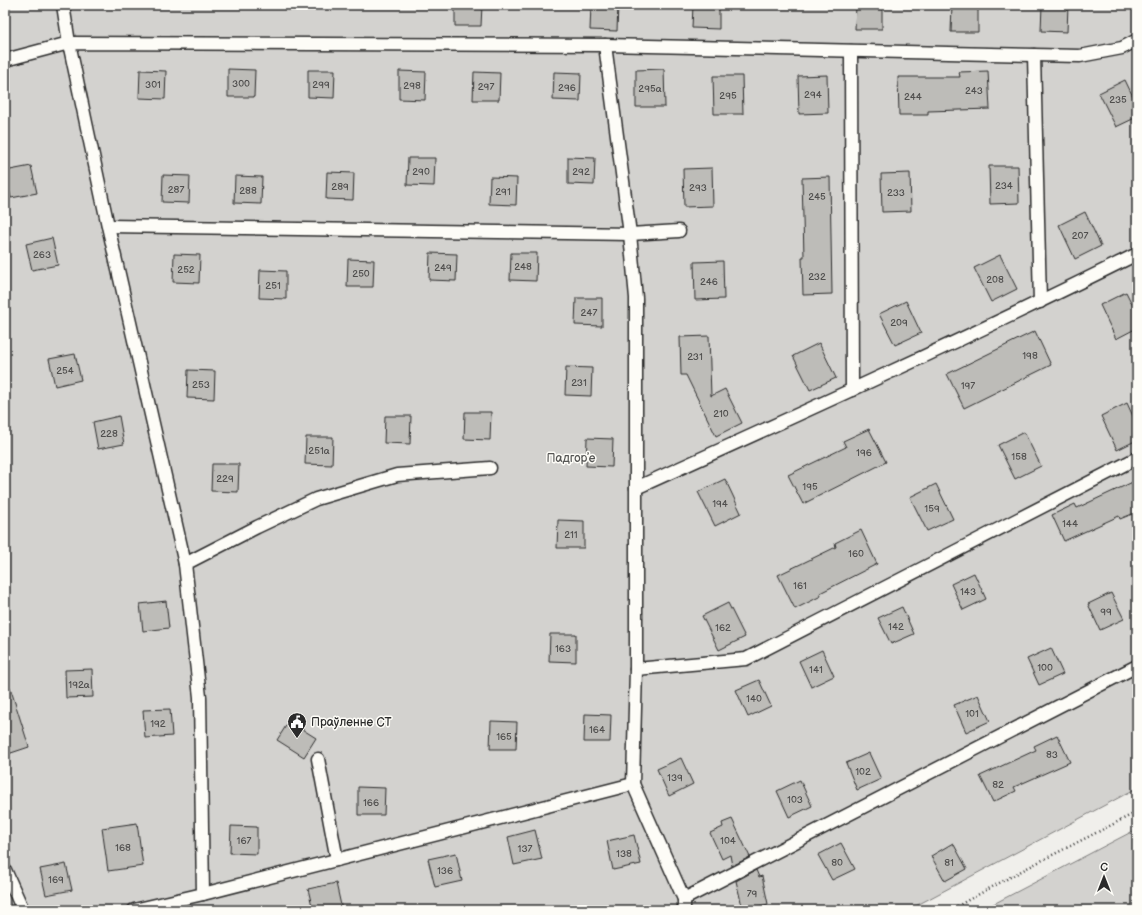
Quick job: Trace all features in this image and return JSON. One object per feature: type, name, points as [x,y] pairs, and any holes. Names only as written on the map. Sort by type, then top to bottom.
[{"type":"lane","points":[[63,5],[69,43],[108,226],[185,564],[200,697],[203,894]]},
{"type":"lane","points":[[5,60],[69,43],[605,45],[1080,56],[1122,48],[1137,40]]},
{"type":"lane","points":[[605,45],[630,234],[636,298],[636,669],[633,784],[684,905],[1137,666]]},
{"type":"lane","points":[[850,51],[852,390]]},
{"type":"lane","points":[[1034,55],[1040,302]]},
{"type":"lane","points":[[108,226],[630,234],[679,231]]},
{"type":"lane","points":[[636,488],[852,390],[1040,302],[1137,254]]},
{"type":"lane","points":[[636,669],[746,659],[1137,458]]},
{"type":"lane","points":[[185,564],[316,499],[397,474],[490,468]]},
{"type":"lane","points":[[318,759],[337,860]]},
{"type":"lane","points":[[134,910],[203,894],[633,784]]},
{"type":"lane","points":[[5,870],[23,910]]},
{"type":"path","points":[[950,910],[1027,868],[1137,812]]},
{"type":"green space","name":"Падгорʼе","points":[[5,5],[1137,5],[1137,788],[908,910],[5,910]]},
{"type":"green space","points":[[1137,829],[1137,910],[982,910]]},
{"type":"building","points":[[455,5],[482,5],[481,26],[455,26]]},
{"type":"building","points":[[591,5],[618,5],[617,31],[590,30]]},
{"type":"building","points":[[693,5],[719,5],[719,29],[692,28]]},
{"type":"building","points":[[856,5],[882,5],[882,29],[855,29]]},
{"type":"building","points":[[952,5],[978,5],[978,32],[951,32]]},
{"type":"building","points":[[1042,5],[1068,5],[1067,32],[1041,31]]},
{"type":"building","points":[[228,69],[255,70],[254,97],[228,97]]},
{"type":"building","points":[[664,69],[665,107],[636,107],[636,70]]},
{"type":"building","points":[[140,70],[166,71],[165,99],[139,98]]},
{"type":"building","points":[[308,70],[335,70],[334,98],[308,97]]},
{"type":"building","points":[[399,71],[426,72],[425,100],[399,99]]},
{"type":"building","points":[[988,71],[990,109],[928,111],[928,115],[899,115],[898,77],[960,77],[959,72]]},
{"type":"building","points":[[474,72],[500,73],[499,100],[473,100]]},
{"type":"building","points":[[554,72],[581,73],[580,101],[553,100]]},
{"type":"building","points":[[827,75],[828,113],[799,114],[798,76]]},
{"type":"building","points":[[713,76],[742,76],[743,114],[714,114]]},
{"type":"building","points":[[1125,80],[1137,105],[1137,117],[1116,127],[1099,93]]},
{"type":"building","points":[[568,157],[595,158],[594,185],[568,184]]},
{"type":"building","points":[[408,158],[435,158],[434,186],[407,185]]},
{"type":"building","points":[[31,166],[37,193],[11,198],[5,171]]},
{"type":"building","points":[[989,166],[1018,166],[1019,203],[990,204]]},
{"type":"building","points":[[712,168],[713,206],[684,207],[683,169]]},
{"type":"building","points":[[327,172],[354,173],[353,200],[326,199]]},
{"type":"building","points":[[910,173],[911,211],[882,212],[881,174]]},
{"type":"building","points":[[163,175],[190,176],[189,203],[162,202]]},
{"type":"building","points":[[235,176],[262,177],[261,204],[234,203]]},
{"type":"building","points":[[490,177],[517,178],[516,205],[489,204]]},
{"type":"building","points":[[830,177],[832,294],[803,295],[802,257],[804,257],[802,178]]},
{"type":"building","points":[[1085,212],[1101,246],[1075,259],[1059,225]]},
{"type":"building","points":[[52,238],[58,265],[32,270],[26,244]]},
{"type":"building","points":[[430,253],[457,254],[456,281],[429,280]]},
{"type":"building","points":[[511,253],[537,253],[536,281],[510,280]]},
{"type":"building","points":[[174,254],[200,255],[199,283],[173,282]]},
{"type":"building","points":[[1000,255],[1017,289],[991,302],[974,268]]},
{"type":"building","points":[[348,259],[374,260],[373,287],[347,287]]},
{"type":"building","points":[[723,261],[724,299],[695,300],[694,262]]},
{"type":"building","points":[[260,270],[286,271],[286,299],[259,298]]},
{"type":"building","points":[[1126,292],[1137,314],[1137,328],[1116,339],[1100,305]]},
{"type":"building","points":[[576,298],[602,298],[602,326],[575,325]]},
{"type":"building","points":[[906,301],[921,333],[895,345],[879,314]]},
{"type":"building","points":[[1035,331],[1051,365],[964,408],[947,374]]},
{"type":"building","points":[[709,336],[711,396],[725,389],[742,423],[716,436],[686,375],[681,375],[680,337]]},
{"type":"building","points":[[819,343],[836,378],[810,390],[793,356]]},
{"type":"building","points":[[75,354],[81,380],[55,386],[49,359]]},
{"type":"building","points":[[566,367],[592,368],[591,396],[565,395]]},
{"type":"building","points":[[188,370],[215,371],[214,399],[187,398]]},
{"type":"building","points":[[1127,403],[1137,425],[1137,440],[1117,450],[1101,416]]},
{"type":"building","points":[[465,412],[491,412],[490,440],[464,439]]},
{"type":"building","points":[[119,416],[124,444],[98,449],[93,422]]},
{"type":"building","points":[[385,416],[411,416],[410,444],[384,443]]},
{"type":"building","points":[[869,429],[886,462],[803,504],[788,475],[846,447],[843,441]]},
{"type":"building","points":[[1024,432],[1041,466],[1015,479],[998,445]]},
{"type":"building","points":[[306,437],[333,437],[332,465],[305,464]]},
{"type":"building","points":[[587,438],[613,439],[612,467],[586,466]]},
{"type":"building","points":[[212,464],[239,464],[238,492],[211,491]]},
{"type":"building","points":[[725,479],[741,513],[715,526],[698,492]]},
{"type":"building","points":[[1137,480],[1137,512],[1120,519],[1119,516],[1064,541],[1052,515],[1075,504],[1077,508]]},
{"type":"building","points":[[936,484],[953,519],[927,531],[910,497]]},
{"type":"building","points":[[558,520],[584,521],[584,548],[557,548]]},
{"type":"building","points":[[861,530],[877,564],[820,593],[821,596],[795,609],[778,575],[836,547],[835,543]]},
{"type":"building","points":[[974,573],[986,599],[963,610],[951,584]]},
{"type":"building","points":[[1111,593],[1124,619],[1100,630],[1088,604]]},
{"type":"building","points":[[166,601],[169,628],[143,631],[140,604]]},
{"type":"building","points":[[728,603],[745,637],[719,650],[702,616]]},
{"type":"building","points":[[902,607],[914,634],[891,644],[878,618]]},
{"type":"building","points":[[550,634],[576,634],[576,662],[549,661]]},
{"type":"building","points":[[1051,648],[1063,674],[1039,685],[1027,659]]},
{"type":"building","points":[[822,650],[834,676],[811,687],[799,661]]},
{"type":"building","points":[[92,669],[93,697],[66,698],[65,670]]},
{"type":"building","points":[[759,680],[771,706],[748,717],[736,690]]},
{"type":"building","points":[[10,687],[29,747],[5,755],[5,688]]},
{"type":"building","points":[[978,695],[990,721],[966,732],[954,705]]},
{"type":"building","points":[[170,709],[172,736],[145,738],[143,710]]},
{"type":"building","points":[[585,714],[611,715],[610,742],[584,742]]},
{"type":"building","name":"Праўленне СТ","points":[[289,721],[316,738],[304,757],[277,740]]},
{"type":"building","points":[[491,721],[517,722],[516,749],[490,749]]},
{"type":"building","points":[[1057,735],[1070,762],[1014,787],[1016,791],[993,802],[980,776],[1036,750],[1034,746]]},
{"type":"building","points":[[869,753],[881,779],[857,790],[846,763]]},
{"type":"building","points":[[681,758],[693,784],[669,796],[657,769]]},
{"type":"building","points":[[800,780],[812,806],[789,817],[777,791]]},
{"type":"building","points":[[358,787],[385,788],[384,815],[358,815]]},
{"type":"building","points":[[732,819],[750,857],[732,866],[730,855],[722,859],[710,833],[723,827],[722,823]]},
{"type":"building","points":[[137,823],[143,866],[108,871],[102,828]]},
{"type":"building","points":[[231,826],[257,827],[257,854],[230,853]]},
{"type":"building","points":[[535,830],[542,859],[514,865],[508,837]]},
{"type":"building","points":[[634,835],[641,864],[613,870],[607,841]]},
{"type":"building","points":[[841,843],[855,869],[832,880],[818,855]]},
{"type":"building","points":[[953,843],[967,869],[945,881],[931,856]]},
{"type":"building","points":[[456,853],[462,881],[435,887],[428,859]]},
{"type":"building","points":[[66,864],[72,890],[46,895],[40,869]]},
{"type":"building","points":[[756,870],[759,877],[762,876],[768,904],[743,910],[736,881]]},
{"type":"building","points":[[336,883],[342,910],[313,910],[308,889]]},
{"type":"place","name":"Праўленне СТ","points":[[297,739]]}]
